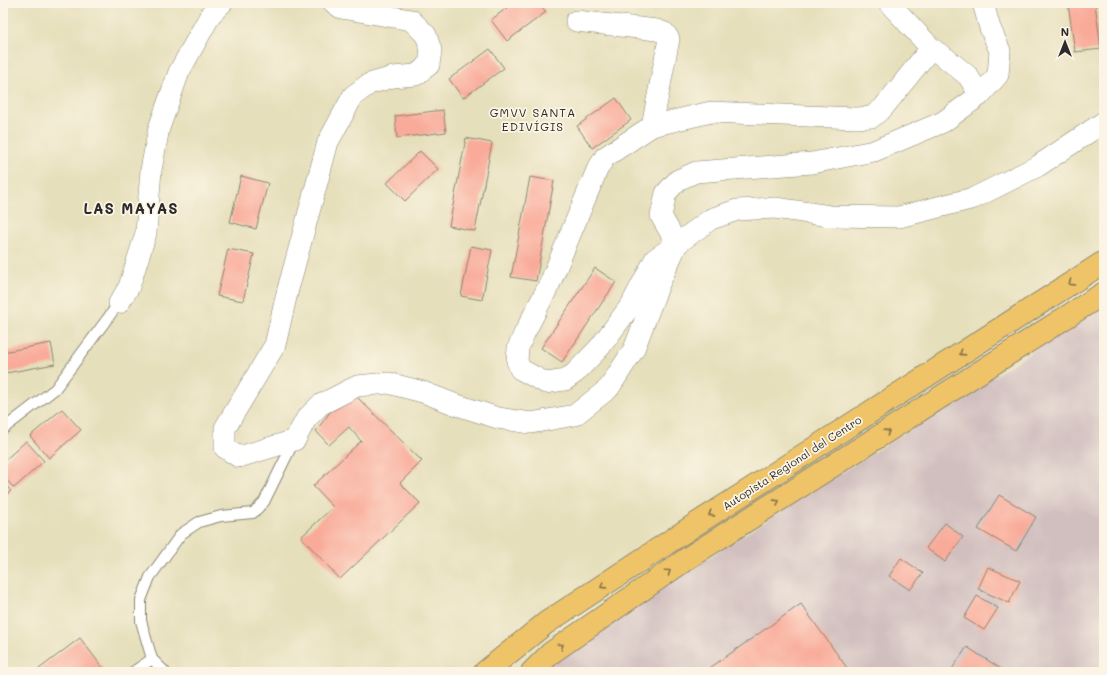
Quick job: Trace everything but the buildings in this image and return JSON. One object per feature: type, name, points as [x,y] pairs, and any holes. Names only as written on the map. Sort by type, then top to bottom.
[{"type":"highway","name":"Autopista Regional del Centro","points":[[485,672],[552,619],[1104,262]]},
{"type":"highway","points":[[532,672],[551,653],[691,556],[1104,293]]},
{"type":"street","points":[[119,303],[129,287],[146,233],[151,170],[161,121],[178,72],[211,14],[222,3]]},
{"type":"street","points":[[334,3],[341,8],[411,20],[426,35],[431,50],[429,65],[416,75],[393,77],[369,84],[353,96],[328,142],[287,293],[275,345],[225,428],[226,448],[239,457],[295,440],[306,419],[320,405],[357,386],[388,383],[423,392],[498,418],[531,423],[575,415],[609,388],[634,349],[659,284],[677,244]]},
{"type":"street","points":[[889,3],[931,48],[948,59],[968,76],[980,95]]},
{"type":"street","points":[[677,244],[661,216],[666,193],[678,180],[696,172],[812,163],[874,151],[943,122],[980,95],[998,75],[1000,51],[990,28],[982,3]]},
{"type":"street","points":[[576,21],[657,30],[665,33],[669,39],[652,126]]},
{"type":"street","points":[[931,48],[883,108],[872,116],[856,118],[711,112],[652,126],[634,136],[605,158],[597,170],[550,283],[518,348],[517,362],[520,369],[546,383],[565,380],[575,374],[600,347],[630,305],[655,259],[711,219],[736,210],[774,208],[830,216],[899,217],[974,198],[1038,166],[1104,122]]},
{"type":"lane","points":[[3,429],[55,389],[119,303]]},
{"type":"lane","points":[[165,672],[152,659],[141,621],[141,600],[150,577],[181,534],[199,522],[221,516],[253,513],[264,502],[295,440]]},
{"type":"lane","points":[[133,672],[152,659]]},
{"type":"shaded area","points":[[1104,306],[1104,672],[540,672],[585,636]]},
{"type":"district","name":"GMVV SANTA EDIVÍGIS","points":[[533,120]]},
{"type":"district","name":"LAS MAYAS","points":[[131,209]]}]
